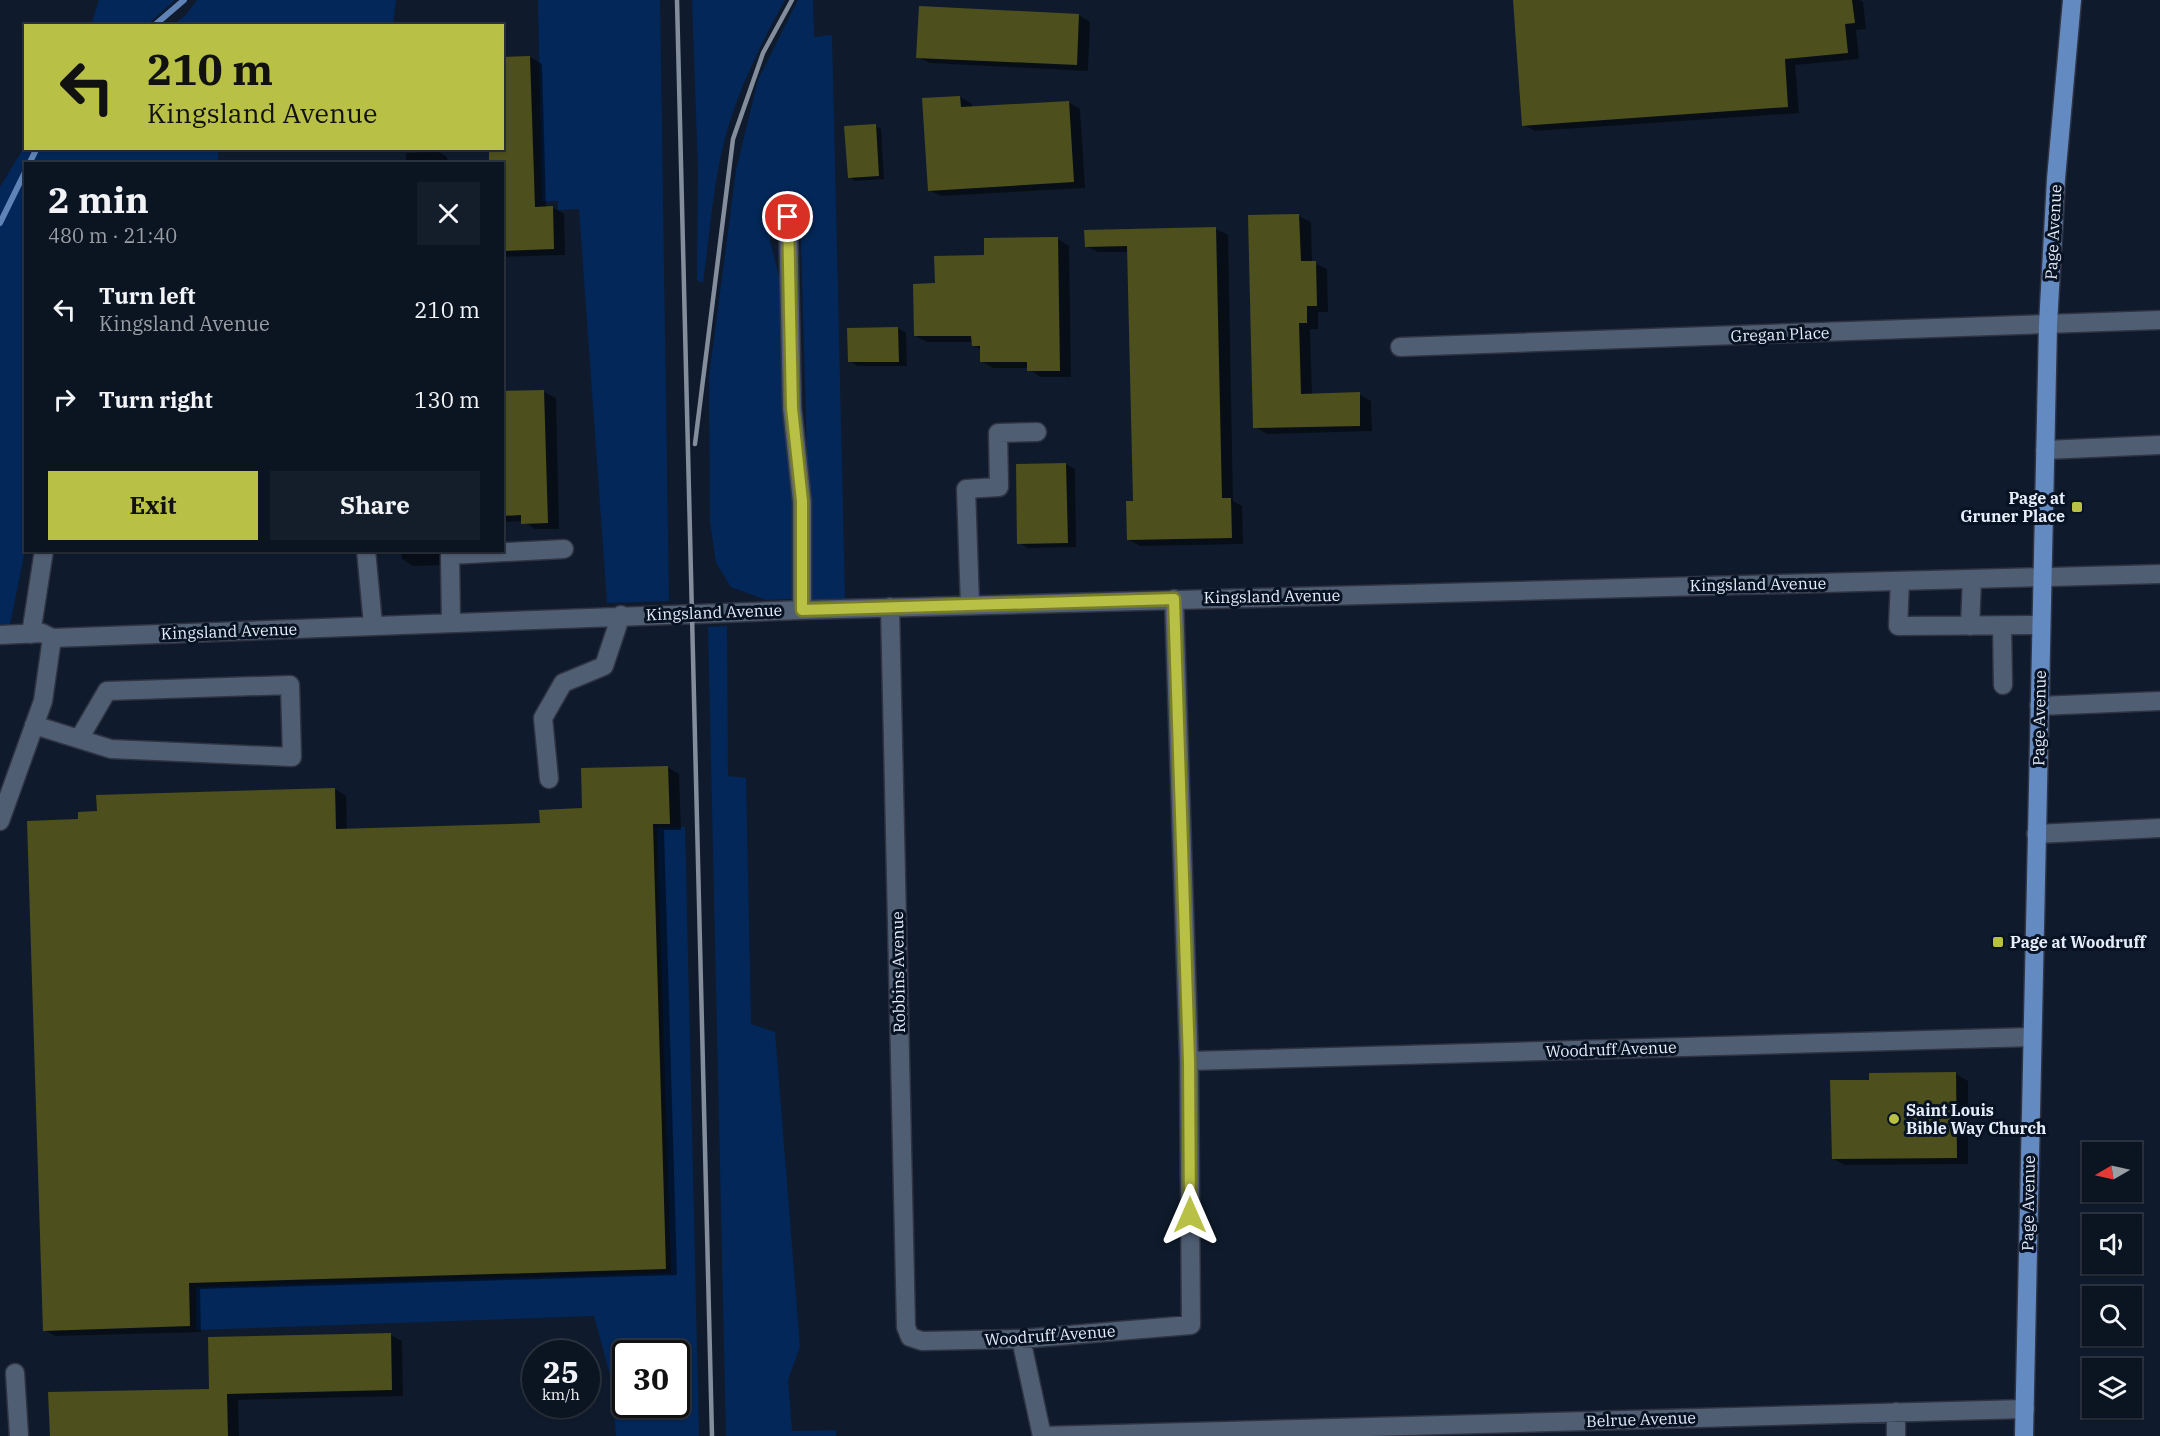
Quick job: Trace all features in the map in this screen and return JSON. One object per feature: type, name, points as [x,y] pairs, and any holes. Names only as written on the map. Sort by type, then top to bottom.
[{"type":"main road","name":"Page Avenue","points":[[2024,1436],[2048,325],[2057,168],[2072,0]]},
{"type":"street","points":[[788,217],[792,408],[802,501],[802,610]]},
{"type":"street","name":"Gregan Place","points":[[1400,347],[2160,320]]},
{"type":"street","points":[[970,605],[966,489],[999,487],[998,433],[1037,432]]},
{"type":"street","points":[[2045,450],[2160,446]]},
{"type":"street","points":[[451,623],[450,555],[564,549]]},
{"type":"street","points":[[31,634],[44,552]]},
{"type":"street","points":[[366,552],[373,625]]},
{"type":"street","name":"Kingsland Avenue","points":[[0,635],[42,633],[52,638],[621,615],[2160,574]]},
{"type":"street","points":[[1970,626],[1972,579]]},
{"type":"street","points":[[1900,581],[1898,626],[2041,625]]},
{"type":"street","points":[[1174,599],[1189,1061]]},
{"type":"street","name":"Robbins Avenue","points":[[890,607],[906,1327],[910,1336]]},
{"type":"street","points":[[549,778],[543,718],[563,683],[604,666],[621,615]]},
{"type":"street","points":[[2002,625],[2002,685]]},
{"type":"street","points":[[0,820],[43,700],[52,638]]},
{"type":"street","points":[[34,725],[111,749],[292,757],[290,685],[107,691],[79,739]]},
{"type":"street","points":[[2039,706],[2160,701]]},
{"type":"street","points":[[2036,834],[2160,828]]},
{"type":"street","name":"Woodruff Avenue","points":[[910,1336],[922,1341],[1022,1339],[1191,1325],[1189,1061],[2032,1037]]},
{"type":"street","points":[[1022,1339],[1042,1436]]},
{"type":"street","points":[[15,1373],[19,1436]]},
{"type":"street","name":"Belrue Avenue","points":[[1042,1436],[2025,1409]]},
{"type":"street","points":[[1896,1412],[1896,1436]]},
{"type":"shaded area","points":[[99,0],[175,0],[148,24],[91,24]]},
{"type":"shaded area","points":[[197,0],[396,0],[393,24],[173,24],[186,15]]},
{"type":"shaded area","points":[[538,0],[660,0],[669,601],[607,603],[579,209],[558,210],[558,201],[542,201]]},
{"type":"shaded area","points":[[692,0],[785,0],[752,64],[727,131],[715,187],[703,283],[697,280],[698,169]]},
{"type":"shaded area","points":[[798,0],[813,0],[814,37],[832,35],[845,599],[811,599],[801,241],[797,209],[781,199],[770,208],[770,241],[782,288],[785,416],[794,527],[794,599],[766,600],[731,587],[716,563],[710,521],[709,377],[736,170],[758,80]]},
{"type":"shaded area","points":[[24,148],[24,150],[218,150],[218,162],[24,162],[25,552],[10,625],[0,626],[0,187]]},
{"type":"shaded area","points":[[727,626],[728,776],[746,778],[751,1024],[775,1032],[800,1347],[788,1380],[792,1431],[836,1430],[836,1436],[726,1436],[708,627]]},
{"type":"shaded area","points":[[685,827],[699,1436],[616,1436],[614,1418],[690,1418],[690,1340],[612,1340],[612,1390],[594,1316],[196,1330],[196,1287],[671,1273],[657,828]]},
{"type":"building","points":[[1513,0],[1852,0],[1855,23],[1845,24],[1848,53],[1785,59],[1788,107],[1522,126]]},
{"type":"building","points":[[919,6],[1079,14],[1077,65],[916,58]]},
{"type":"building","points":[[530,56],[535,207],[553,206],[554,249],[504,251],[504,162],[489,162],[489,150],[504,150],[504,57]]},
{"type":"building","points":[[960,96],[961,107],[1069,101],[1074,182],[928,191],[922,98]]},
{"type":"building","points":[[876,124],[879,176],[848,178],[844,126]]},
{"type":"building","points":[[1299,214],[1301,261],[1316,261],[1317,306],[1307,306],[1307,323],[1299,323],[1301,394],[1360,392],[1360,426],[1253,428],[1248,215]]},
{"type":"building","points":[[1216,227],[1222,498],[1231,498],[1232,538],[1127,540],[1126,501],[1133,501],[1127,246],[1085,247],[1084,230]]},
{"type":"building","points":[[1058,237],[1060,371],[1027,371],[1027,362],[980,362],[980,346],[972,346],[971,336],[914,336],[913,284],[935,283],[934,256],[984,255],[984,238]]},
{"type":"building","points":[[898,327],[899,362],[848,362],[847,328]]},
{"type":"building","points":[[544,390],[548,523],[521,524],[521,515],[504,516],[504,391]]},
{"type":"building","points":[[1066,463],[1068,543],[1017,544],[1016,464]]},
{"type":"building","points":[[668,766],[670,824],[653,824],[666,1269],[189,1283],[190,1326],[43,1331],[27,821],[78,819],[78,812],[97,811],[96,795],[335,788],[336,829],[540,823],[539,810],[582,808],[581,768]]},
{"type":"building","name":"Saint Louis Bible Way Church","points":[[1956,1072],[1957,1158],[1832,1159],[1830,1080],[1869,1080],[1869,1073]]},
{"type":"building","points":[[391,1333],[392,1390],[227,1394],[228,1436],[50,1436],[48,1392],[209,1389],[208,1337]]},
{"type":"waterway","points":[[156,24],[184,0]]},
{"type":"waterway","points":[[30,162],[36,150]]},
{"type":"waterway","points":[[0,223],[24,174]]},
{"type":"railway","points":[[677,0],[712,1436]]},
{"type":"railway","points":[[695,444],[733,139],[763,53],[792,0]]},
{"type":"place","name":"Page at Gruner Place","points":[[2077,507]]},
{"type":"place","name":"Page at Woodruff","points":[[1998,942]]},
{"type":"place","name":"Saint Louis Bible Way Church","points":[[1894,1119]]},
{"type":"route","points":[[788,217],[792,408],[802,501],[802,610],[1174,599],[1189,1061],[1190,1215]]}]
